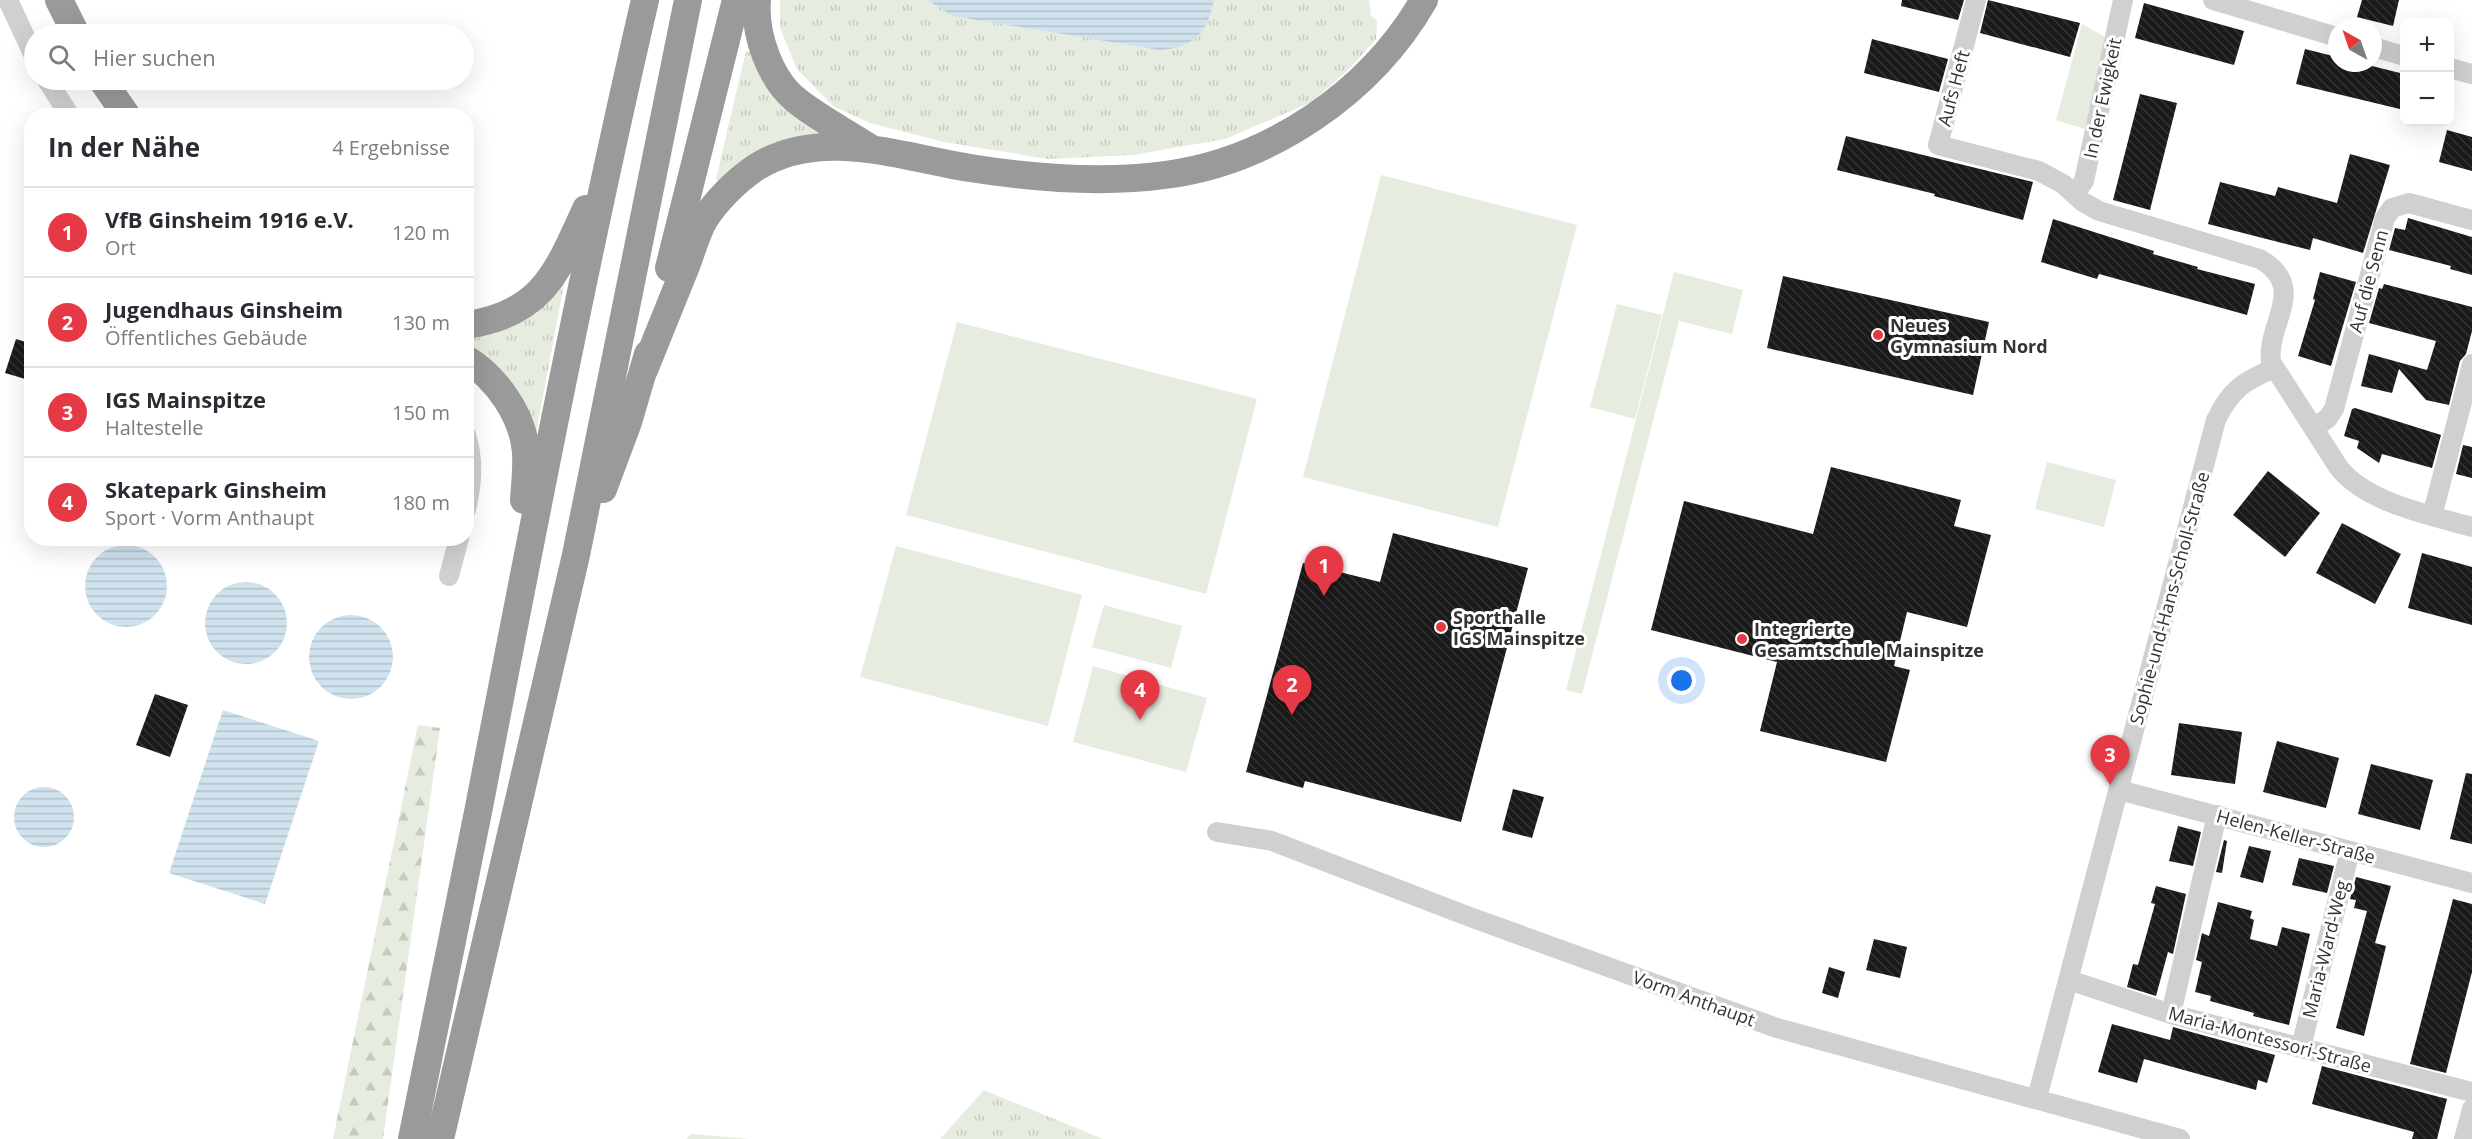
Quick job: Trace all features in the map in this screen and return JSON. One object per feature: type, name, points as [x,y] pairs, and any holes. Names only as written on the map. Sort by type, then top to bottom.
[{"type":"highway","points":[[59,0],[71,24]]},
{"type":"highway","points":[[412,1139],[479,807],[516,607],[607,163],[645,0]]},
{"type":"highway","points":[[440,1139],[576,555],[688,0]]},
{"type":"highway","points":[[644,370],[736,0]]},
{"type":"highway","points":[[757,0],[761,41],[783,87],[796,101],[872,149]]},
{"type":"highway","points":[[576,555],[610,472],[644,370],[704,221],[738,182],[756,168],[781,155],[805,148],[872,149],[968,168],[1069,178],[1166,175],[1209,165],[1248,152],[1287,133],[1324,110],[1356,84],[1387,52],[1412,20],[1424,0]]},
{"type":"highway","points":[[109,90],[121,108]]},
{"type":"highway","points":[[474,324],[487,322],[511,313],[534,298],[558,270],[607,163]]},
{"type":"highway","points":[[474,366],[499,388],[518,420],[526,451],[516,607]]},
{"type":"street","points":[[8,0],[24,34]]},
{"type":"street","name":"Aufs Heft","points":[[1976,0],[1938,145],[2039,171],[2063,184],[2074,194]]},
{"type":"street","name":"In der Ewigkeit","points":[[2074,194],[2084,181],[2123,0]]},
{"type":"street","points":[[2213,0],[2328,34]]},
{"type":"street","points":[[2382,50],[2400,55]]},
{"type":"street","points":[[2454,69],[2472,74]]},
{"type":"street","points":[[53,90],[65,108]]},
{"type":"street","points":[[2074,194],[2099,211],[2260,259],[2269,264],[2279,274],[2284,284],[2284,297],[2270,356],[2274,368],[2349,481],[2365,492],[2432,516],[2472,527]]},
{"type":"street","name":"Auf die Senn","points":[[2314,428],[2328,418],[2334,409],[2385,218],[2392,208],[2409,203],[2472,220]]},
{"type":"street","points":[[2432,516],[2472,364]]},
{"type":"street","name":"Sophie-und-Hans-Scholl-Straße","points":[[2037,1098],[2216,420],[2225,402],[2245,381],[2274,368]]},
{"type":"street","points":[[449,576],[457,546]]},
{"type":"street","name":"Helen-Keller-Straße","points":[[2119,790],[2472,883]]},
{"type":"street","points":[[2171,1014],[2217,815]]},
{"type":"street","name":"Vorm Anthaupt","points":[[1217,832],[1272,841],[1470,917],[1778,1028],[2180,1139]]},
{"type":"street","name":"Maria-Ward-Weg","points":[[2301,1047],[2350,851]]},
{"type":"street","name":"Maria-Montessori-Straße","points":[[2069,980],[2171,1014],[2472,1092]]},
{"type":"street","points":[[2464,1139],[2472,1109]]},
{"type":"green space","points":[[780,0],[1369,0],[1371,16],[1377,21],[1376,39],[1350,68],[1312,102],[1225,139],[1133,155],[1048,159],[944,142],[870,123],[833,106],[797,69],[780,28]]},
{"type":"green space","points":[[2082,24],[2107,38],[2085,129],[2056,120]]},
{"type":"green space","points":[[746,51],[753,53],[840,140],[721,183],[716,179]]},
{"type":"green space","points":[[1381,175],[1577,225],[1498,527],[1303,477]]},
{"type":"green space","points":[[1674,272],[1743,290],[1732,334],[1679,321],[1582,694],[1566,690]]},
{"type":"green space","points":[[565,279],[536,433],[474,358],[474,329]]},
{"type":"green space","points":[[1617,304],[1662,315],[1635,419],[1590,407]]},
{"type":"green space","points":[[957,322],[1257,399],[1206,594],[906,515]]},
{"type":"green space","points":[[2047,462],[2116,480],[2104,527],[2035,509]]},
{"type":"green space","points":[[896,546],[1082,595],[1048,726],[860,677]]},
{"type":"green space","points":[[1104,605],[1182,626],[1171,668],[1092,647]]},
{"type":"green space","points":[[1093,666],[1207,698],[1186,772],[1073,742]]},
{"type":"green space","points":[[418,725],[440,728],[383,1139],[333,1139]]},
{"type":"green space","points":[[984,1090],[998,1096],[1103,1139],[940,1139]]},
{"type":"green space","points":[[692,1134],[750,1139],[686,1139]]},
{"type":"water","points":[[927,0],[1214,0],[1207,22],[1197,37],[1182,46],[1160,50],[953,16]]},
{"type":"water","points":[[134,546],[142,548],[160,563],[166,578],[164,602],[155,615],[142,624],[126,627],[110,624],[97,615],[88,602],[85,586],[88,570],[97,557],[110,548]]},
{"type":"water","points":[[246,582],[262,585],[275,594],[284,607],[287,623],[284,639],[275,652],[262,661],[246,664],[230,661],[217,652],[208,639],[205,623],[208,607],[217,594],[230,585]]},
{"type":"water","points":[[351,615],[374,622],[386,634],[393,657],[386,680],[374,692],[351,699],[328,692],[316,680],[309,657],[316,634],[328,622]]},
{"type":"water","points":[[223,710],[319,741],[265,904],[169,873]]},
{"type":"water","points":[[38,787],[50,787],[61,792],[69,800],[74,817],[72,829],[61,842],[50,847],[38,847],[27,842],[19,834],[14,823],[14,811],[19,800],[27,792]]},
{"type":"building","points":[[1902,0],[1964,0],[1958,20],[1901,6]]},
{"type":"building","points":[[1988,0],[2080,23],[2070,57],[1980,33]]},
{"type":"building","points":[[2362,0],[2399,0],[2393,26],[2382,23],[2382,18],[2357,17]]},
{"type":"building","points":[[2144,3],[2244,31],[2234,65],[2135,38]]},
{"type":"building","points":[[1872,39],[1948,59],[1939,92],[1864,73]]},
{"type":"building","points":[[2305,49],[2328,55],[2328,72],[2382,72],[2382,68],[2400,73],[2400,109],[2296,84]]},
{"type":"building","points":[[2140,94],[2177,103],[2150,210],[2113,200]]},
{"type":"building","points":[[2447,130],[2472,137],[2472,171],[2439,162]]},
{"type":"building","points":[[1846,136],[2033,182],[2023,220],[1934,196],[1935,194],[1837,170]]},
{"type":"building","points":[[2350,154],[2390,165],[2363,253],[2313,238],[2310,250],[2208,224],[2220,182],[2275,196],[2278,187],[2337,203]]},
{"type":"building","points":[[2408,218],[2472,237],[2472,275],[2450,269],[2451,266],[2389,250],[2395,228],[2405,230]]},
{"type":"building","points":[[2053,219],[2154,251],[2153,254],[2198,267],[2197,269],[2255,284],[2247,315],[2099,274],[2097,279],[2041,262]]},
{"type":"building","points":[[2320,272],[2356,282],[2331,366],[2298,356],[2315,300],[2313,299]]},
{"type":"building","name":"Neues Gymnasium Nord","points":[[1783,276],[1989,322],[1973,395],[1767,348]]},
{"type":"building","points":[[2384,284],[2472,307],[2472,331],[2466,354],[2460,361],[2449,405],[2426,400],[2399,369],[2392,393],[2361,386],[2369,354],[2427,370],[2436,341],[2369,323],[2379,288],[2382,289]]},
{"type":"building","points":[[16,339],[24,342],[24,379],[5,373]]},
{"type":"building","points":[[2355,408],[2441,435],[2432,468],[2382,454],[2379,463],[2357,448],[2359,441],[2344,436],[2352,409]]},
{"type":"building","points":[[2463,445],[2472,447],[2472,478],[2456,474]]},
{"type":"building","points":[[1831,467],[1961,500],[1954,526],[1991,535],[1967,627],[1907,612],[1894,666],[1910,670],[1886,762],[1760,731],[1777,662],[1651,630],[1684,501],[1813,534]]},
{"type":"building","points":[[2268,471],[2320,513],[2285,557],[2233,515]]},
{"type":"building","points":[[2342,523],[2401,554],[2375,604],[2316,573]]},
{"type":"building","name":"Sporthalle IGS Mainspitze","points":[[1393,533],[1528,568],[1461,822],[1305,781],[1303,788],[1246,772],[1303,563],[1380,582]]},
{"type":"building","points":[[2422,553],[2472,567],[2472,625],[2408,608]]},
{"type":"building","points":[[155,694],[188,705],[170,757],[136,745]]},
{"type":"building","points":[[2179,723],[2242,732],[2235,784],[2171,775]]},
{"type":"building","points":[[2277,741],[2339,758],[2326,808],[2263,792]]},
{"type":"building","points":[[2371,764],[2433,780],[2420,830],[2358,814]]},
{"type":"building","points":[[2466,773],[2472,774],[2472,844],[2450,839]]},
{"type":"building","points":[[1513,789],[1544,797],[1532,838],[1502,830]]},
{"type":"building","points":[[2178,826],[2201,832],[2193,866],[2169,861]]},
{"type":"building","points":[[2224,840],[2227,841],[2222,873],[2216,872]]},
{"type":"building","points":[[2249,846],[2271,851],[2263,883],[2240,877]]},
{"type":"building","points":[[2299,858],[2334,866],[2327,893],[2292,885]]},
{"type":"building","points":[[2356,877],[2391,886],[2375,943],[2386,946],[2364,1036],[2336,1028],[2367,911],[2354,908],[2356,900],[2350,899]]},
{"type":"building","points":[[2156,886],[2186,894],[2173,954],[2168,952],[2156,996],[2127,987],[2133,964],[2138,965],[2155,904],[2151,903]]},
{"type":"building","points":[[2453,899],[2472,904],[2472,972],[2446,1073],[2410,1064]]},
{"type":"building","points":[[2218,902],[2252,911],[2250,918],[2254,920],[2250,939],[2277,946],[2282,927],[2310,934],[2289,1025],[2253,1016],[2254,1013],[2210,1001],[2211,996],[2195,992],[2202,962],[2196,960],[2202,933],[2209,936]]},
{"type":"building","points":[[1874,939],[1907,947],[1900,978],[1866,970]]},
{"type":"building","points":[[1829,967],[1845,972],[1838,998],[1822,993]]},
{"type":"building","points":[[2112,1024],[2170,1040],[2173,1027],[2275,1055],[2267,1083],[2258,1080],[2256,1090],[2144,1059],[2137,1083],[2098,1072]]},
{"type":"building","points":[[2322,1066],[2447,1099],[2437,1139],[2412,1139],[2414,1132],[2312,1104]]},
{"type":"place","name":"Neues Gymnasium Nord","points":[[1878,335]]},
{"type":"place","name":"VfB Ginsheim 1916 e.V.","points":[[1324,596]]},
{"type":"place","name":"Sporthalle IGS Mainspitze","points":[[1441,627]]},
{"type":"place","name":"Integrierte Gesamtschule Mainspitze","points":[[1742,639]]},
{"type":"place","name":"Jugendhaus Ginsheim","points":[[1292,715]]},
{"type":"place","name":"Skatepark Ginsheim","points":[[1140,720]]},
{"type":"place","name":"IGS Mainspitze","points":[[2110,785]]}]
